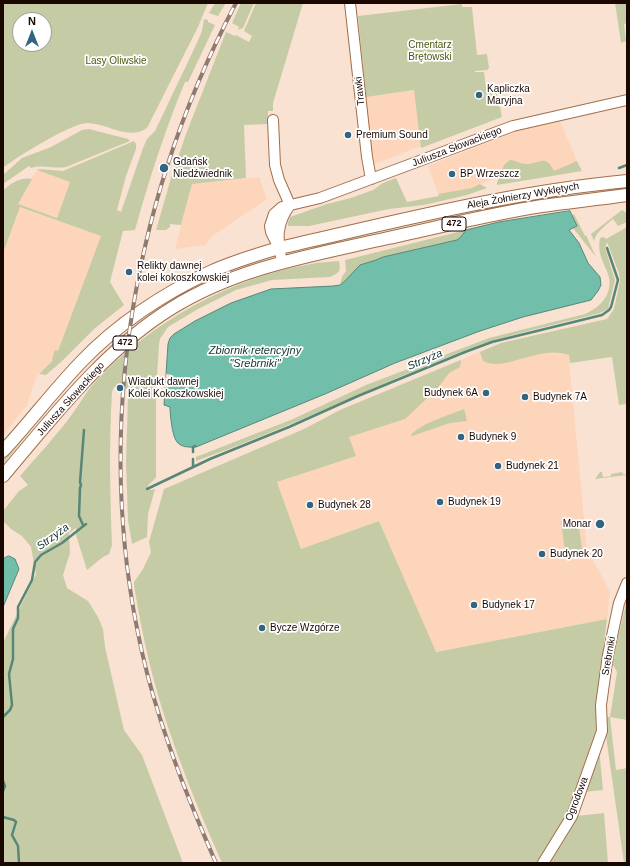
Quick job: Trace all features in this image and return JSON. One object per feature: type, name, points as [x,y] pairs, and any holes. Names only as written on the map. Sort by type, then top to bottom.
[{"type":"main road","name":"Aleja Żołnierzy Wyklętych","points":[[279,248],[499,199],[566,188],[627,181]]},
{"type":"main road","name":"Aleja Żołnierzy Wyklętych","points":[[282,262],[542,206],[627,195]]},
{"type":"main road","name":"Juliusza Słowackiego","points":[[3,451],[82,360],[114,332],[150,305],[186,283],[211,271],[245,258],[279,248]]},
{"type":"main road","name":"Juliusza Słowackiego","points":[[3,476],[69,399],[105,361],[144,327],[172,308],[225,281],[282,262]]},
{"type":"street","name":"Trawki","points":[[350,3],[367,157],[371,179]]},
{"type":"street","name":"Juliusza Słowackiego","points":[[290,205],[315,199],[513,126],[627,100]]},
{"type":"street","points":[[273,120],[275,165],[279,180],[290,205],[282,215],[280,222],[279,248],[282,262]]},
{"type":"street","name":"Srebrniki","points":[[602,730],[601,705],[608,655],[619,603],[627,583]]},
{"type":"street","name":"Ogrodowa","points":[[543,863],[572,816],[602,730]]},
{"type":"shaded area","points":[[415,90],[421,146],[372,165],[365,97]]},
{"type":"shaded area","points":[[560,121],[581,171],[560,173],[513,170],[472,188],[438,194],[428,166],[525,128]]},
{"type":"shaded area","points":[[37,170],[70,182],[57,218],[17,204]]},
{"type":"shaded area","points":[[259,177],[267,199],[211,237],[205,245],[175,249],[192,184]]},
{"type":"shaded area","points":[[20,207],[101,236],[58,351],[53,360],[40,372],[37,377],[27,405],[3,435],[3,253]]},
{"type":"shaded area","points":[[566,328],[587,550],[610,591],[607,619],[435,652],[379,521],[301,549],[277,482],[292,477],[349,438],[340,410],[501,343]]},
{"type":"green space","name":"Lasy Oliwskie","points":[[3,3],[208,3],[198,27],[147,128],[140,132],[132,133],[95,124],[80,124],[57,134],[3,168]]},
{"type":"green space","points":[[215,3],[226,3],[218,16],[209,13]]},
{"type":"green space","points":[[241,3],[254,3],[243,28],[238,30],[239,27],[232,23]]},
{"type":"green space","points":[[256,3],[303,3],[273,103],[273,111],[268,111],[268,124],[244,125],[246,178],[192,184],[181,225],[170,224],[170,227],[166,230],[156,230],[186,134],[226,32],[235,36],[236,35],[249,42],[252,36],[244,31]]},
{"type":"green space","points":[[615,3],[627,3],[627,23],[624,24],[626,41],[621,43]]},
{"type":"green space","name":"Cmentarz Brętowski","points":[[462,4],[462,7],[472,7],[477,55],[487,54],[489,68],[487,70],[475,72],[484,72],[486,88],[493,88],[498,94],[495,97],[490,98],[491,106],[496,105],[500,107],[502,117],[421,148],[414,90],[366,97],[358,16]]},
{"type":"green space","points":[[204,19],[215,25],[188,82],[185,82],[158,155],[135,230],[123,231],[110,282],[124,305],[94,329],[46,375],[39,374],[53,360],[55,350],[58,351],[101,236],[20,207],[3,253],[3,190],[20,180],[32,179],[18,204],[57,218],[70,182],[37,170],[63,171],[134,141],[136,144],[136,149],[126,176],[117,210],[121,212],[143,148],[147,139],[155,131],[196,45],[202,31]]},
{"type":"green space","points":[[89,129],[128,139],[130,141],[66,167],[39,166],[31,168],[29,166],[3,184],[3,175],[22,158],[51,147],[82,130]]},
{"type":"green space","points":[[510,160],[526,164],[545,161],[548,162],[554,171],[577,161],[582,171],[497,185],[504,165]]},
{"type":"green space","points":[[396,178],[407,202],[439,196],[438,194],[472,188],[480,184],[487,188],[467,195],[424,205],[389,209],[309,226],[288,226],[290,217],[373,190],[383,183]]},
{"type":"green space","points":[[622,210],[627,213],[627,222],[618,226],[613,219],[604,226],[594,241],[591,234]]},
{"type":"green space","points":[[574,214],[596,257],[573,228],[577,226],[572,215]]},
{"type":"green space","points":[[627,227],[627,404],[619,405],[612,357],[570,363],[569,355],[550,352],[495,364],[483,361],[480,352],[501,343],[607,319],[614,309],[620,281],[619,273],[607,242],[605,248],[615,280],[608,309],[600,313],[515,334],[482,344],[264,435],[196,461],[196,457],[293,419],[366,385],[489,338],[585,314],[591,311],[605,298],[609,287],[608,274],[602,261],[599,248],[600,238],[604,237],[606,239]]},
{"type":"green space","points":[[466,230],[457,240],[383,257],[369,263],[340,285],[342,277],[346,271],[345,260]]},
{"type":"green space","points":[[339,261],[339,272],[330,277],[272,280],[236,290],[198,309],[168,327],[160,339],[159,344],[156,392],[156,477],[148,485],[147,489],[155,489],[148,514],[147,537],[132,544],[128,520],[126,463],[128,394],[127,389],[114,387],[112,392],[110,449],[112,545],[109,554],[87,570],[76,535],[76,528],[69,533],[70,553],[63,575],[67,588],[88,601],[98,617],[103,629],[105,647],[124,730],[142,755],[183,863],[3,863],[3,643],[36,574],[31,547],[22,536],[11,529],[3,521],[3,511],[19,491],[28,485],[20,476],[73,413],[96,381],[118,360],[167,321],[194,305],[252,279],[281,270],[321,262]]},
{"type":"green space","points":[[461,360],[460,367],[449,373],[437,389],[405,419],[349,437],[356,456],[277,482],[301,549],[379,521],[436,652],[607,619],[598,692],[599,729],[586,760],[565,820],[540,863],[222,863],[188,782],[164,715],[149,659],[134,585],[134,582],[143,569],[151,552],[149,542],[164,489],[304,429],[340,410]]},
{"type":"green space","points":[[52,402],[53,403],[3,464],[3,459]]},
{"type":"green space","points":[[464,409],[467,421],[450,423],[412,436],[411,435],[428,423]]},
{"type":"green space","points":[[600,472],[602,472],[603,477],[622,472],[623,474],[627,475],[595,479]]},
{"type":"green space","points":[[578,519],[583,557],[566,559],[561,521]]},
{"type":"green space","points":[[627,599],[627,720],[610,717],[617,672],[613,665],[613,659]]},
{"type":"green space","points":[[607,717],[610,717],[616,770],[627,768],[627,863],[624,863],[605,729]]},
{"type":"green space","points":[[598,748],[603,790],[584,792]]},
{"type":"green space","points":[[604,813],[608,863],[548,863],[576,816]]},
{"type":"water","name":"Zbiornik retencyjny \"Srebrniki\"","points":[[570,211],[577,226],[569,230],[579,243],[588,263],[600,277],[601,285],[591,300],[523,317],[480,331],[395,363],[325,394],[196,447],[185,447],[176,441],[172,427],[170,407],[164,405],[168,344],[170,338],[174,334],[195,321],[231,303],[271,289],[340,285],[360,265],[383,257],[457,240],[466,230],[499,222]]},
{"type":"water","points":[[9,556],[15,559],[19,569],[3,607],[3,559]]},
{"type":"pier","points":[[166,374],[172,375],[171,387],[165,387]]},
{"type":"waterway","name":"Strzyża","points":[[619,168],[627,165]]},
{"type":"waterway","name":"Strzyża","points":[[147,489],[210,459],[465,352],[492,342],[602,315],[611,307],[618,280],[607,248]]},
{"type":"waterway","points":[[83,525],[79,516],[84,430]]},
{"type":"waterway","name":"Strzyża","points":[[193,452],[193,447],[195,446]]},
{"type":"waterway","name":"Strzyża","points":[[193,459],[193,466]]},
{"type":"waterway","name":"Strzyża","points":[[3,717],[10,710],[12,705],[9,674],[13,659],[13,629],[18,618],[18,607],[32,580],[35,562],[41,555],[62,543],[86,524]]},
{"type":"waterway","name":"Strzyża","points":[[3,781],[5,786],[3,791]]},
{"type":"waterway","name":"Strzyża","points":[[3,817],[16,822],[12,835],[18,846],[19,863]]},
{"type":"railway","points":[[216,863],[178,770],[161,722],[147,673],[130,588],[122,502],[122,416],[130,330],[145,245],[169,162],[199,81],[236,3]]},
{"type":"place","name":"Kapliczka Maryjna","points":[[479,95]]},
{"type":"place","name":"Premium Sound","points":[[348,135]]},
{"type":"place","name":"Gdańsk Niedźwiednik","points":[[164,168]]},
{"type":"place","name":"BP Wrzeszcz","points":[[452,174]]},
{"type":"place","name":"Relikty dawnej kolei kokoszkowskiej","points":[[129,272]]},
{"type":"place","name":"Wiadukt dawnej Kolei Kokoszkowskiej","points":[[120,388]]},
{"type":"place","name":"Budynek 6A","points":[[486,393]]},
{"type":"place","name":"Budynek 7A","points":[[525,397]]},
{"type":"place","name":"Budynek 9","points":[[461,437]]},
{"type":"place","name":"Budynek 21","points":[[498,466]]},
{"type":"place","name":"Budynek 19","points":[[440,502]]},
{"type":"place","name":"Budynek 28","points":[[310,505]]},
{"type":"place","name":"Monar","points":[[600,524]]},
{"type":"place","name":"Budynek 20","points":[[542,554]]},
{"type":"place","name":"Budynek 17","points":[[474,605]]},
{"type":"place","name":"Bycze Wzgórze","points":[[262,628]]}]
